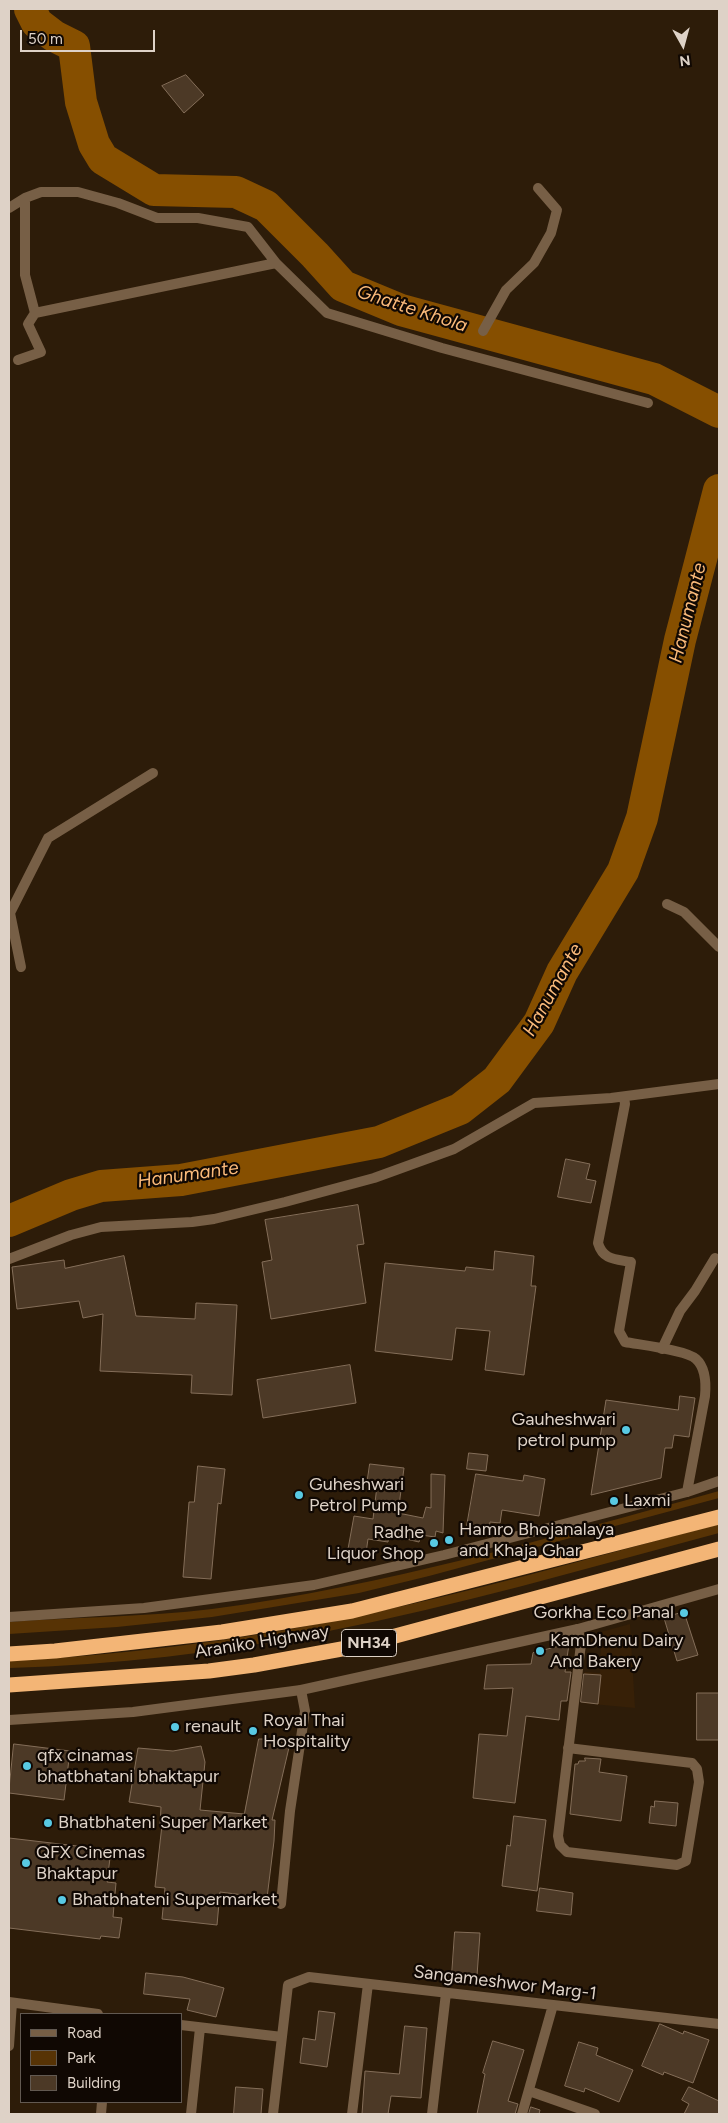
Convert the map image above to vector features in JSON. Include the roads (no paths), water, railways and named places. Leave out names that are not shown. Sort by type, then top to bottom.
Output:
[{"type":"highway","name":"Araniko Highway","points":[[9,1654],[55,1651],[222,1632],[352,1611],[719,1517]]},
{"type":"highway","name":"Araniko Highway","points":[[9,1685],[209,1671],[254,1665],[358,1646],[719,1549]]},
{"type":"street","points":[[483,330],[506,290],[534,263],[551,233],[558,210],[538,188]]},
{"type":"street","points":[[9,208],[25,198],[41,192],[78,192],[118,203],[157,218],[198,218],[248,227],[276,263],[327,314],[442,348],[648,403]]},
{"type":"street","points":[[25,198],[25,274],[35,314]]},
{"type":"street","points":[[18,360],[41,352],[28,324],[35,314],[276,263]]},
{"type":"street","points":[[21,968],[10,913],[48,838],[153,773]]},
{"type":"street","points":[[666,904],[684,912],[719,947]]},
{"type":"street","points":[[9,1259],[71,1235],[100,1227],[214,1219],[374,1178],[454,1148],[534,1103],[624,1097],[719,1084]]},
{"type":"street","points":[[624,1097],[625,1104],[598,1243],[600,1252],[607,1258],[631,1262],[619,1331],[625,1342],[687,1354],[698,1360],[706,1382],[687,1492]]},
{"type":"street","points":[[662,1349],[680,1311],[715,1258]]},
{"type":"street","points":[[9,1617],[144,1608],[314,1585],[444,1556],[719,1482]]},
{"type":"street","points":[[9,1720],[133,1712],[301,1690],[578,1628],[719,1589]]},
{"type":"street","points":[[568,1748],[692,1762],[697,1768],[699,1782],[686,1861],[677,1865],[567,1852],[560,1845],[558,1836],[568,1748],[581,1644],[578,1628]]},
{"type":"street","points":[[281,1904],[290,1811],[305,1711],[301,1690]]},
{"type":"street","name":"Sangameshwor Marg-1","points":[[282,2037],[288,1986],[309,1977],[719,2024]]},
{"type":"street","points":[[352,2114],[368,1984]]},
{"type":"street","points":[[432,2114],[446,1993]]},
{"type":"street","points":[[9,2046],[10,2003],[90,2013]]},
{"type":"street","points":[[522,2114],[553,2005]]},
{"type":"street","points":[[182,2025],[282,2037],[274,2114]]},
{"type":"street","points":[[191,2114],[200,2028]]},
{"type":"street","points":[[529,2091],[595,2114]]},
{"type":"waterway","name":"Ghatte Khola","points":[[30,9],[37,23],[54,36],[74,46],[81,102],[94,144],[103,159],[154,190],[236,192],[266,206],[343,286],[401,310],[654,379],[719,412]]},
{"type":"waterway","name":"Hanumante","points":[[9,1221],[71,1195],[101,1186],[181,1180],[379,1142],[460,1109],[497,1080],[539,1023],[562,972],[623,871],[642,818],[680,640],[719,490]]},
{"type":"place","name":"Gauheshwari petrol pump","points":[[626,1430]]},
{"type":"place","name":"Guheshwari Petrol Pump","points":[[299,1495]]},
{"type":"place","name":"Laxmi","points":[[614,1501]]},
{"type":"place","name":"Hamro Bhojanalaya and Khaja Ghar","points":[[449,1540]]},
{"type":"place","name":"Radhe Liquor Shop","points":[[434,1543]]},
{"type":"place","name":"Gorkha Eco Panal","points":[[684,1613]]},
{"type":"place","name":"KamDhenu Dairy And Bakery","points":[[540,1651]]},
{"type":"place","name":"renault","points":[[175,1727]]},
{"type":"place","name":"Royal Thai Hospitality","points":[[253,1731]]},
{"type":"place","name":"qfx cinamas bhatbhatani bhaktapur","points":[[27,1766]]},
{"type":"place","name":"Bhatbhateni Super Market","points":[[48,1823]]},
{"type":"place","name":"QFX Cinemas Bhaktapur","points":[[26,1863]]},
{"type":"place","name":"Bhatbhateni Supermarket","points":[[62,1900]]}]
